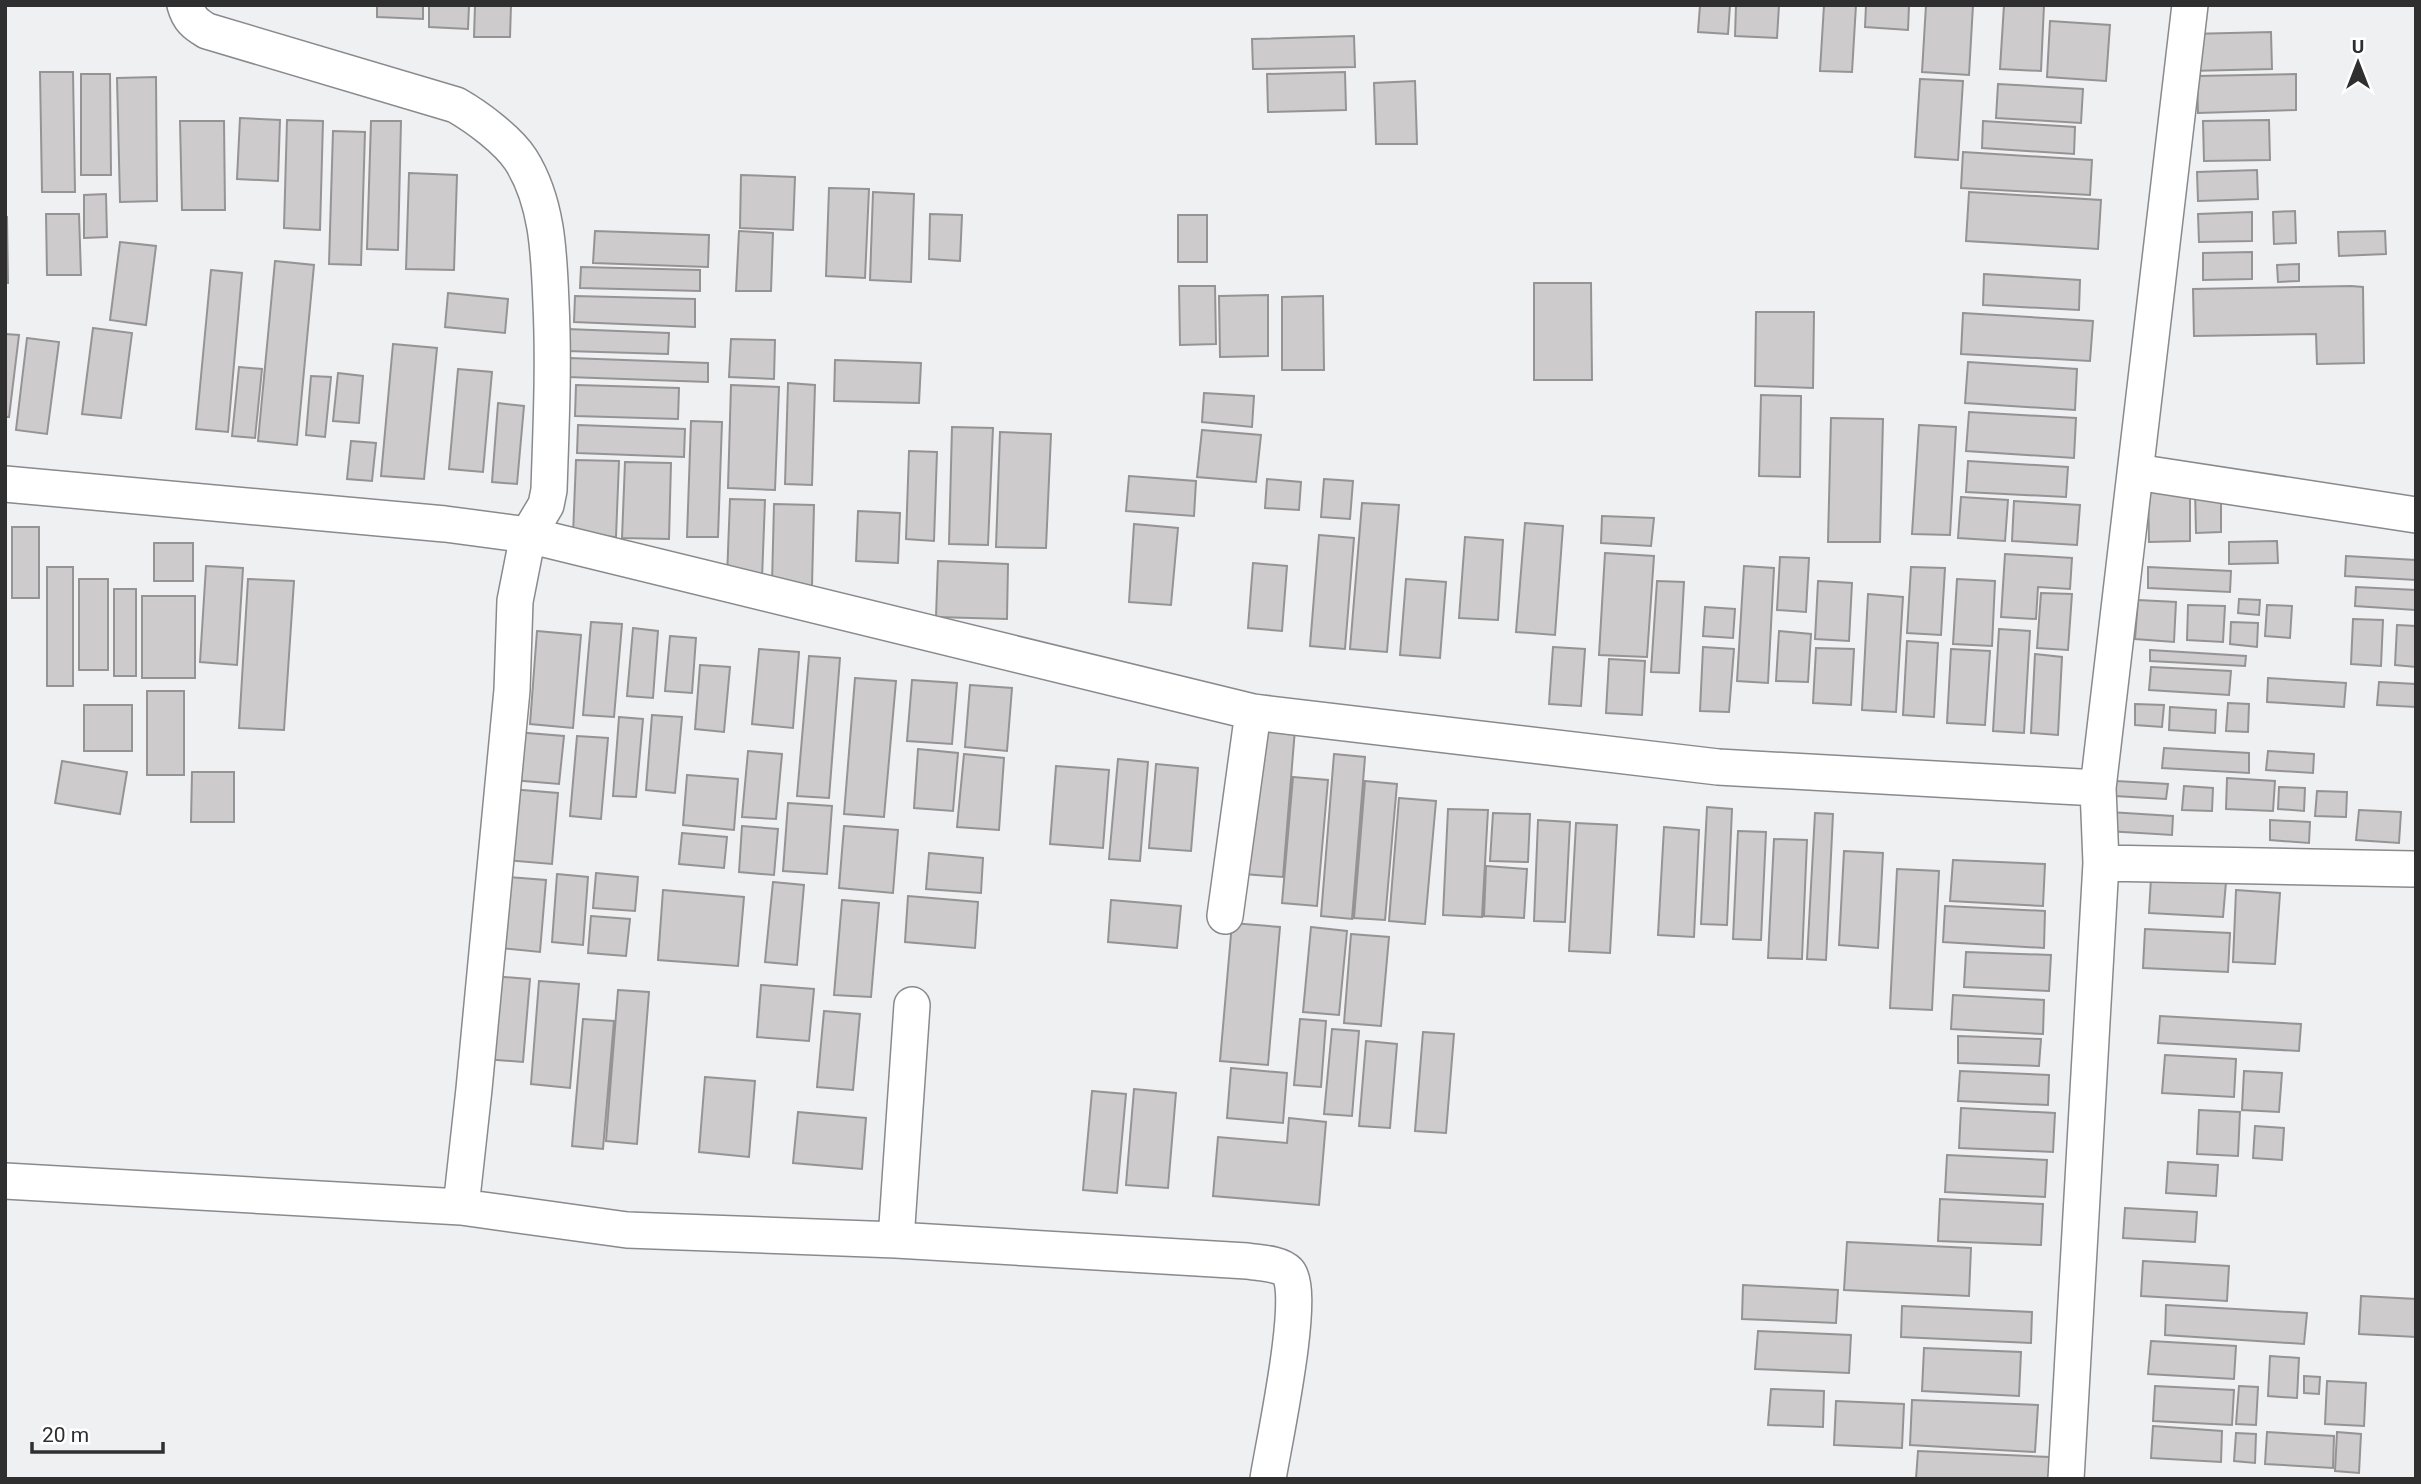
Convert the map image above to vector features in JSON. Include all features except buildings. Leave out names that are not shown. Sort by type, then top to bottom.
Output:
[{"type":"street","points":[[185,5],[188,16],[207,31],[456,105],[475,116],[520,158],[535,188],[549,240],[554,370],[548,496],[546,505],[528,535],[515,601],[512,690],[461,1207]]},
{"type":"street","points":[[2066,1479],[2101,863],[2098,788],[2190,5]]},
{"type":"street","points":[[2136,472],[2416,515]]},
{"type":"street","points":[[5,484],[445,524],[528,535],[1253,712],[1718,767],[2098,788]]},
{"type":"street","points":[[1225,916],[1253,712]]},
{"type":"street","points":[[2101,863],[2413,869]]},
{"type":"street","points":[[896,1240],[912,1005]]},
{"type":"street","points":[[5,1181],[461,1207],[627,1230],[896,1240],[1247,1261],[1287,1270],[1293,1280],[1295,1299],[1291,1341],[1268,1479]]}]
